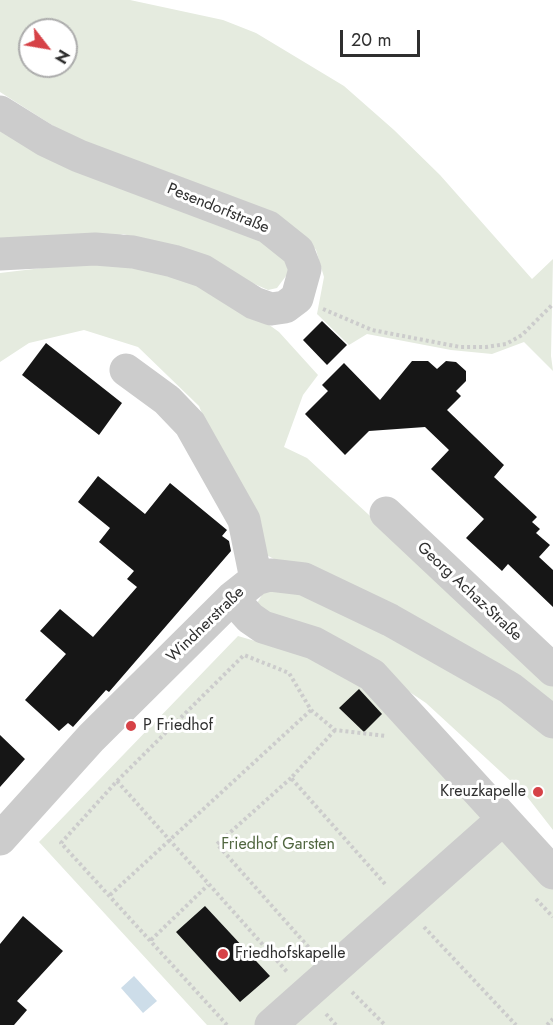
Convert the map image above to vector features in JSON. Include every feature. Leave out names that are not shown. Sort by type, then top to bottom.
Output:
[{"type":"street","name":"Pesendorfstraße","points":[[0,112],[45,140],[79,156],[268,227],[298,251],[305,269],[297,298]]},
{"type":"street","points":[[0,254],[95,249],[133,252],[203,271],[254,303],[271,309],[285,307],[297,298]]},
{"type":"street","points":[[126,370],[167,400],[195,432],[244,520],[244,589],[250,618],[263,627],[314,643],[372,675],[553,873]]},
{"type":"street","name":"Georg Achaz-Straße","points":[[386,513],[553,670]]},
{"type":"street","name":"Windnerstraße","points":[[0,839],[91,738],[244,589],[282,574],[329,589],[456,656],[510,688],[553,722]]},
{"type":"street","points":[[271,1025],[503,819]]},
{"type":"path","points":[[297,298],[372,330],[419,340],[477,347],[506,344],[553,304]]},
{"type":"path","points":[[226,1025],[61,843],[117,781],[244,655],[289,673],[311,710],[334,730],[385,735],[390,741]]},
{"type":"path","points":[[110,895],[311,710]]},
{"type":"path","points":[[291,778],[217,844],[332,972],[385,1025]]},
{"type":"path","points":[[117,781],[168,841],[336,1025]]},
{"type":"path","points":[[151,940],[208,885]]},
{"type":"path","points":[[547,1025],[553,1019]]},
{"type":"green space","points":[[0,0],[130,0],[223,20],[256,33],[344,86],[394,130],[440,175],[532,279],[553,259],[551,356],[553,371],[524,342],[492,354],[451,350],[367,334],[349,345],[317,314],[324,277],[316,250],[294,227],[266,212],[119,157],[63,132],[0,92]]},
{"type":"green space","points":[[0,127],[280,248],[289,272],[277,288],[268,290],[167,245],[123,234],[107,240],[0,246]]},
{"type":"green space","points":[[93,262],[175,275],[254,314],[279,332],[318,375],[303,395],[284,447],[307,458],[553,684],[553,830],[525,794],[426,703],[338,644],[250,615],[278,568],[274,559],[257,550],[199,406],[138,347],[84,330],[29,343],[0,362],[0,273]]},
{"type":"green space","name":"Friedhof Garsten","points":[[238,636],[306,656],[365,682],[553,888],[553,1025],[207,1025],[39,842]]},
{"type":"water","points":[[134,976],[157,1001],[143,1013],[121,988]]},
{"type":"building","points":[[322,321],[347,345],[327,365],[303,340]]},
{"type":"building","points":[[46,343],[122,403],[99,435],[22,375]]},
{"type":"building","points":[[412,361],[428,361],[437,369],[446,361],[456,362],[466,371],[466,381],[456,391],[461,396],[447,410],[504,465],[494,477],[537,517],[532,522],[540,529],[536,533],[550,545],[539,557],[553,570],[553,607],[508,564],[502,571],[466,538],[484,519],[431,469],[449,450],[425,427],[369,431],[345,455],[305,414],[328,391],[322,385],[344,363],[380,400]]},
{"type":"building","points":[[98,476],[145,514],[170,483],[227,530],[222,536],[229,541],[231,551],[109,692],[106,690],[73,727],[68,723],[59,731],[25,700],[66,654],[40,631],[60,609],[93,637],[137,587],[127,579],[134,571],[99,542],[110,528],[78,502]]},
{"type":"building","points":[[359,689],[382,714],[364,732],[339,708]]},
{"type":"building","points":[[0,735],[25,759],[0,787]]},
{"type":"building","name":"Friedhofskapelle","points":[[205,906],[270,976],[240,1002],[176,932]]},
{"type":"building","points":[[23,916],[63,951],[17,1001],[27,1010],[14,1025],[0,1025],[0,944]]},
{"type":"place","name":"P Friedhof","points":[[131,726]]},
{"type":"place","name":"Kreuzkapelle","points":[[538,792]]},
{"type":"place","name":"Friedhofskapelle","points":[[223,954]]}]
